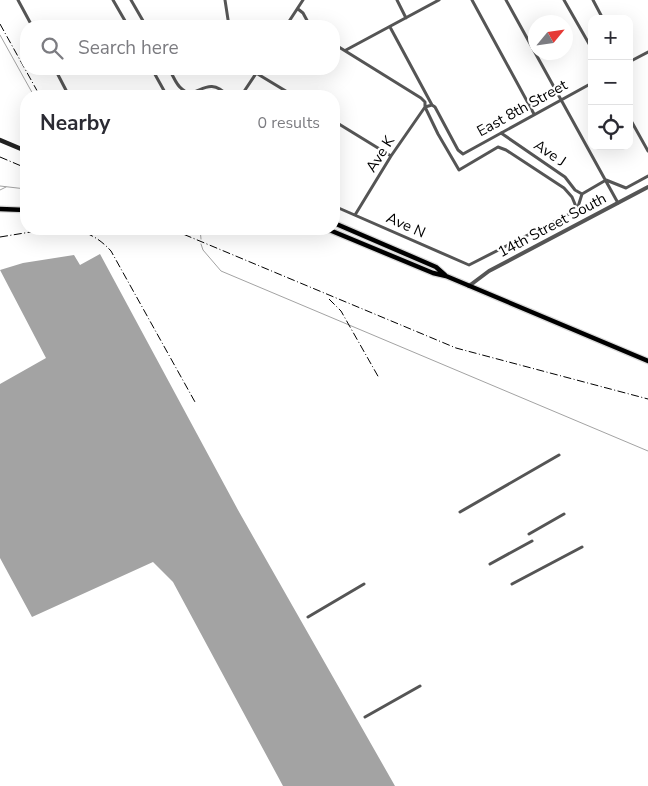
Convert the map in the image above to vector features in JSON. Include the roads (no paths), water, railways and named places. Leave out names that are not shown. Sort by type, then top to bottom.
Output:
[{"type":"main road","points":[[0,140],[20,148]]},
{"type":"main road","points":[[0,209],[20,210]]},
{"type":"main road","points":[[340,226],[436,267],[446,276]]},
{"type":"main road","points":[[340,235],[433,273],[446,276],[648,361]]},
{"type":"street","points":[[18,0],[29,20]]},
{"type":"street","points":[[113,0],[125,20]]},
{"type":"street","points":[[132,0],[143,20]]},
{"type":"street","points":[[225,0],[228,20]]},
{"type":"street","points":[[290,20],[303,0]]},
{"type":"street","points":[[397,0],[406,18]]},
{"type":"street","points":[[345,51],[439,0]]},
{"type":"street","points":[[472,0],[534,114]]},
{"type":"street","points":[[506,0],[618,203]]},
{"type":"street","points":[[564,0],[588,42]]},
{"type":"street","points":[[593,0],[601,15]]},
{"type":"street","points":[[298,9],[307,20]]},
{"type":"street","points":[[390,27],[432,105],[426,107]]},
{"type":"street","points":[[340,48],[425,102],[438,134],[459,170],[498,147],[506,150],[564,188],[572,197],[577,210]]},
{"type":"street","points":[[633,60],[648,52]]},
{"type":"street","points":[[58,75],[66,90]]},
{"type":"street","points":[[155,75],[164,90]]},
{"type":"street","points":[[173,75],[182,90]]},
{"type":"street","points":[[245,90],[255,75]]},
{"type":"street","points":[[259,75],[284,90]]},
{"type":"street","points":[[200,90],[210,85],[216,86],[221,90]]},
{"type":"street","name":"East 8th Street","points":[[432,105],[435,107],[458,150],[463,154],[588,85]]},
{"type":"street","name":"Ave K","points":[[355,215],[391,156],[426,107]]},
{"type":"street","points":[[633,124],[648,151]]},
{"type":"street","points":[[340,125],[391,156]]},
{"type":"street","name":"Ave J","points":[[501,133],[565,177],[575,190],[582,194]]},
{"type":"street","points":[[644,144],[648,141]]},
{"type":"street","points":[[606,180],[626,188],[648,176]]},
{"type":"street","points":[[577,210],[582,194],[606,180]]},
{"type":"street","name":"14th Street South","points":[[469,286],[489,271],[648,187]]},
{"type":"street","name":"Ave N","points":[[340,209],[469,265],[577,210]]},
{"type":"street","points":[[460,512],[559,455]]},
{"type":"street","points":[[529,534],[564,514]]},
{"type":"street","points":[[490,564],[532,541]]},
{"type":"street","points":[[512,584],[582,547]]},
{"type":"street","points":[[308,618],[364,584]]},
{"type":"street","points":[[365,717],[420,686]]},
{"type":"waterway","points":[[0,35],[20,71]]},
{"type":"waterway","points":[[22,75],[31,90]]},
{"type":"waterway","points":[[0,186],[20,188]]},
{"type":"waterway","points":[[0,190],[6,187]]},
{"type":"waterway","points":[[201,235],[201,239]]},
{"type":"waterway","points":[[201,244],[203,250],[221,271],[648,451]]},
{"type":"railway","points":[[0,24],[20,60]]},
{"type":"railway","points":[[28,75],[37,90]]},
{"type":"railway","points":[[0,157],[20,165]]},
{"type":"railway","points":[[0,237],[20,234]]},
{"type":"railway","points":[[90,235],[111,251],[195,402]]},
{"type":"railway","points":[[185,235],[456,348],[648,399]]},
{"type":"railway","points":[[329,299],[341,311],[379,378]]}]
